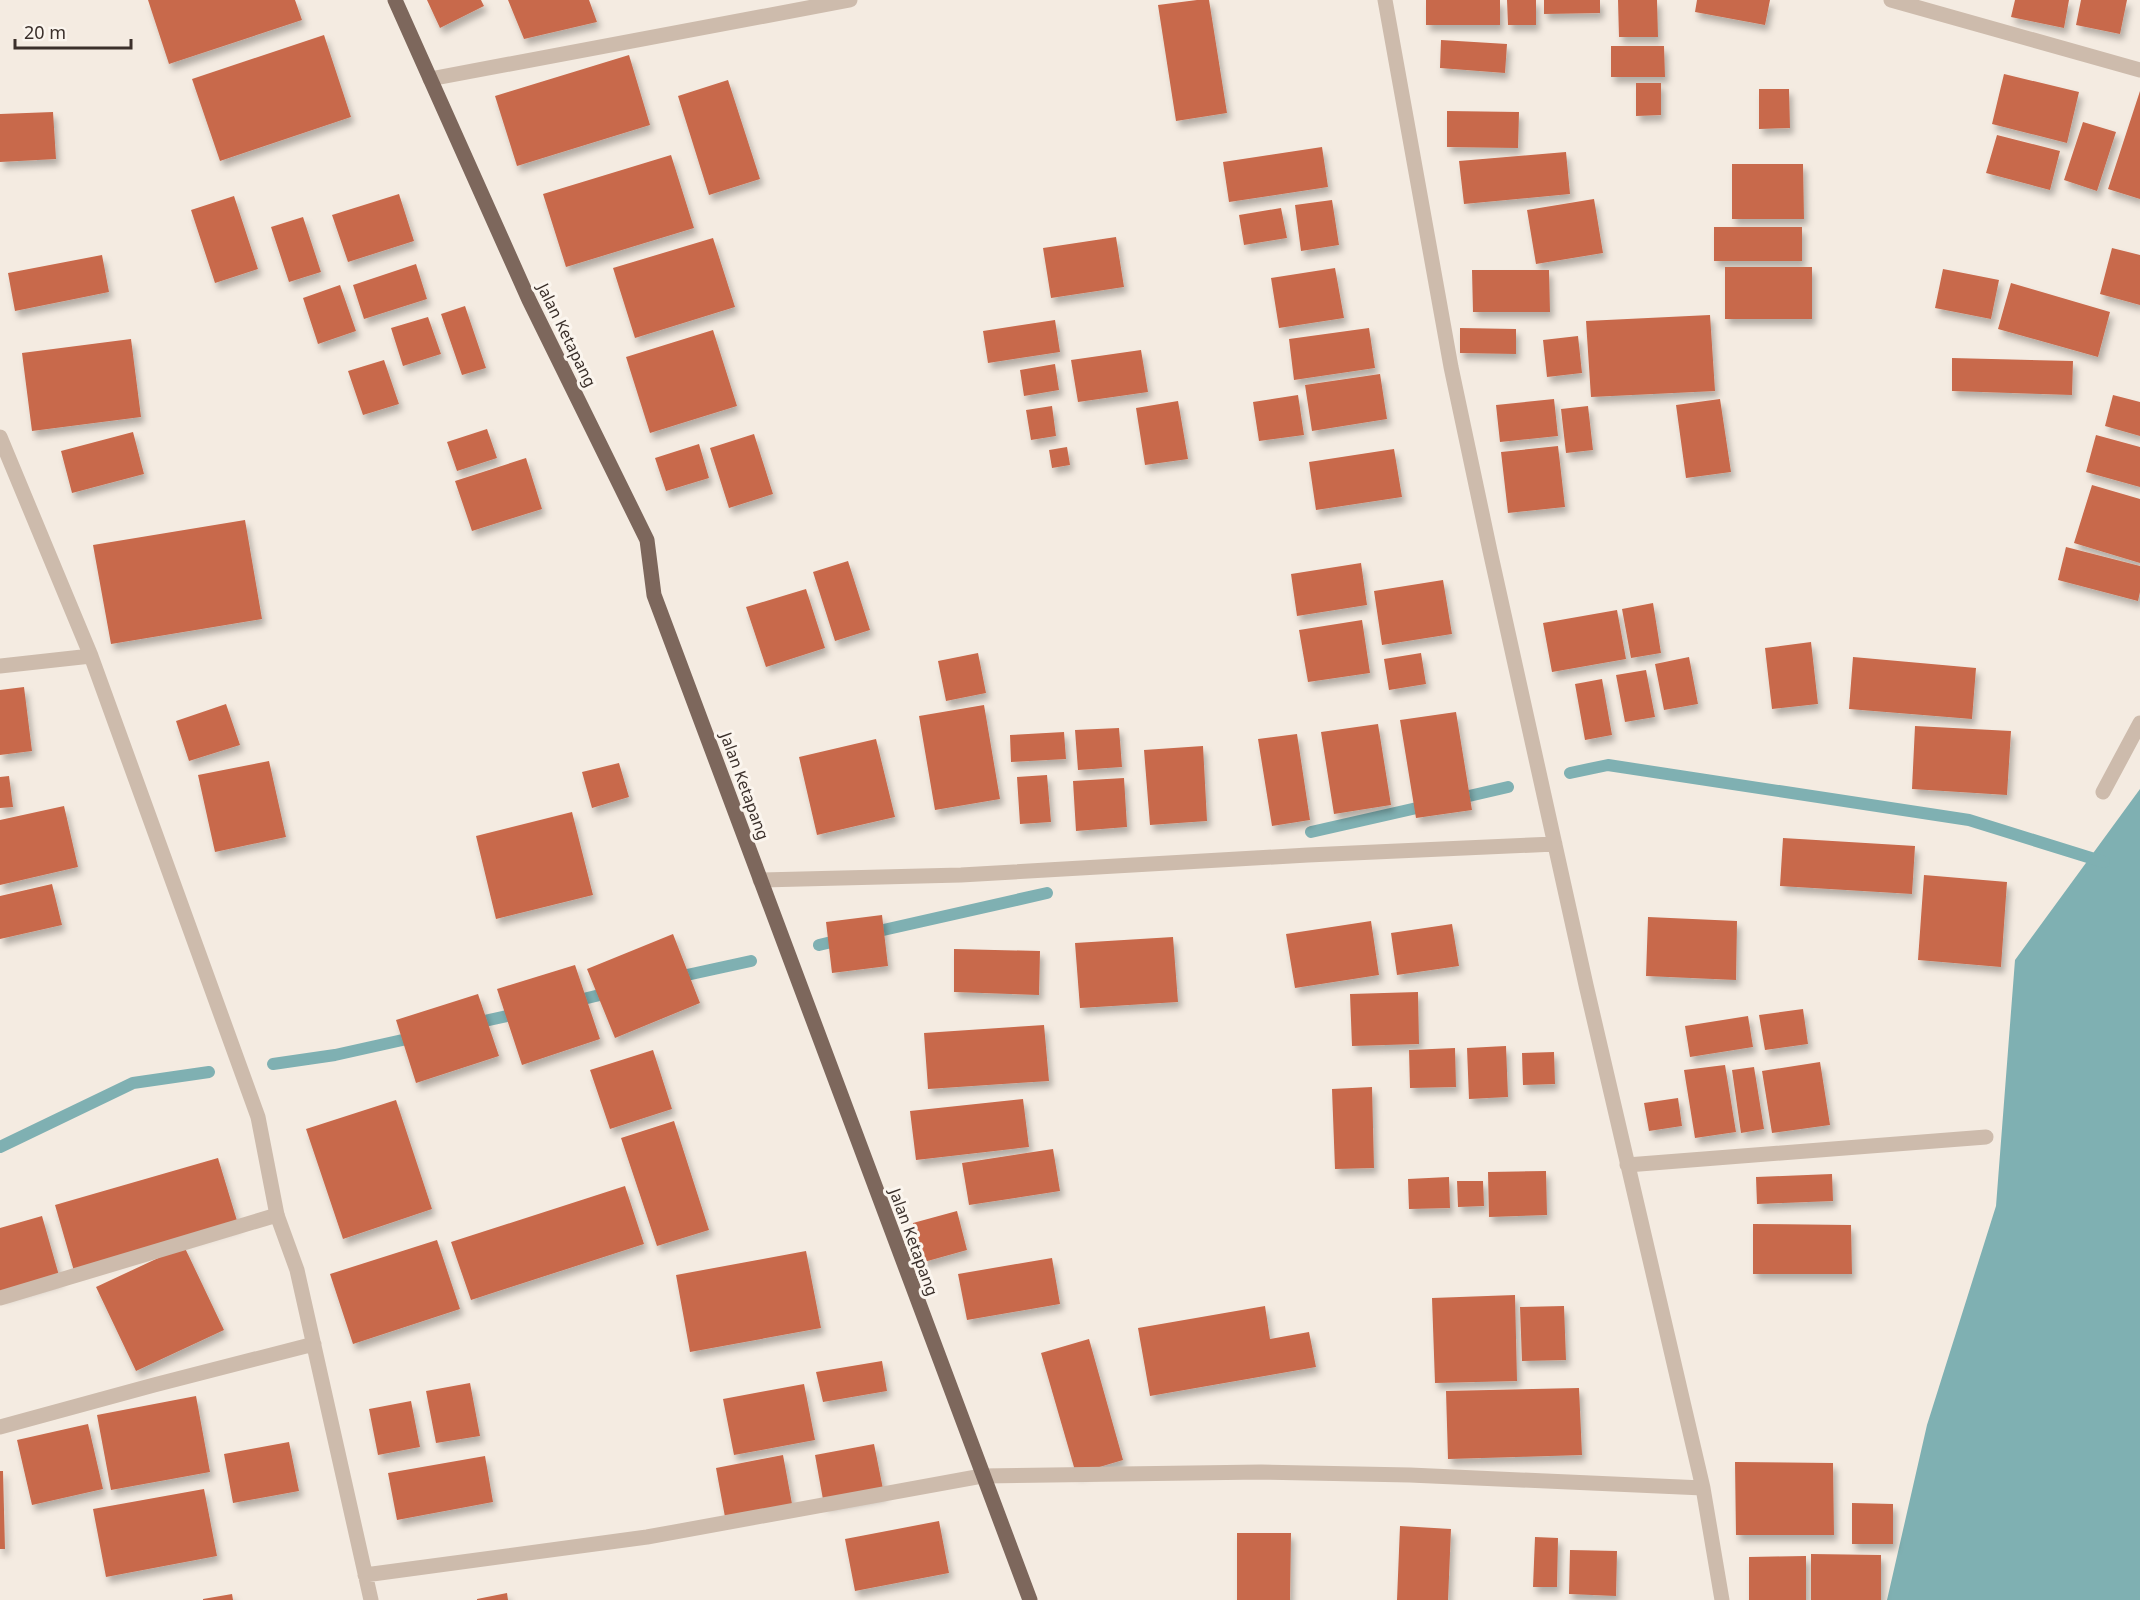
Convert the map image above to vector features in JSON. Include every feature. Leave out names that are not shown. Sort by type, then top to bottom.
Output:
[{"type":"main road","name":"Jalan Ketapang","points":[[395,0],[529,300],[647,540],[654,595],[1030,1600]]},
{"type":"street","points":[[430,79],[850,0]]},
{"type":"street","points":[[1385,0],[1451,368],[1627,1165],[1703,1488],[1722,1600]]},
{"type":"street","points":[[1892,0],[2140,70]]},
{"type":"street","points":[[0,437],[91,656],[258,1117],[277,1215],[297,1270],[371,1600]]},
{"type":"street","points":[[0,666],[91,656]]},
{"type":"street","points":[[2103,792],[2140,723]]},
{"type":"street","points":[[760,880],[961,875],[1297,855],[1555,844]]},
{"type":"street","points":[[1627,1165],[1986,1137]]},
{"type":"street","points":[[0,1298],[277,1215]]},
{"type":"street","points":[[0,1427],[314,1344]]},
{"type":"street","points":[[365,1575],[647,1538],[982,1476],[1261,1472],[1410,1475],[1703,1488]]},
{"type":"water","points":[[2140,789],[2140,1600],[1887,1600],[1927,1425],[1996,1206],[2015,960]]},
{"type":"building","points":[[148,0],[295,0],[302,20],[169,64]]},
{"type":"building","points":[[427,0],[481,0],[484,6],[440,28]]},
{"type":"building","points":[[508,0],[589,0],[597,22],[524,39]]},
{"type":"building","points":[[1209,0],[1227,113],[1176,121],[1158,5]]},
{"type":"building","points":[[1426,0],[1500,0],[1500,25],[1426,25]]},
{"type":"building","points":[[1507,0],[1536,0],[1536,25],[1508,25]]},
{"type":"building","points":[[1544,0],[1600,0],[1600,13],[1544,14]]},
{"type":"building","points":[[1618,0],[1657,0],[1658,37],[1619,37]]},
{"type":"building","points":[[1697,0],[1770,0],[1765,25],[1695,12]]},
{"type":"building","points":[[2015,0],[2069,0],[2064,28],[2011,17]]},
{"type":"building","points":[[2081,0],[2127,0],[2120,34],[2076,25]]},
{"type":"building","points":[[324,35],[351,117],[220,161],[192,79]]},
{"type":"building","points":[[1441,40],[1507,44],[1505,73],[1440,68]]},
{"type":"building","points":[[1611,46],[1664,46],[1665,77],[1611,77]]},
{"type":"building","points":[[629,55],[650,125],[517,166],[495,96]]},
{"type":"building","points":[[2004,74],[2079,92],[2067,143],[1992,124]]},
{"type":"building","points":[[728,80],[760,179],[709,195],[678,96]]},
{"type":"building","points":[[1636,83],[1661,83],[1661,115],[1636,116]]},
{"type":"building","points":[[1759,89],[1789,89],[1790,128],[1759,129]]},
{"type":"building","points":[[2140,91],[2140,199],[2108,189]]},
{"type":"building","points":[[1447,111],[1519,112],[1518,148],[1447,147]]},
{"type":"building","points":[[53,112],[56,159],[0,162],[0,114]]},
{"type":"building","points":[[2083,122],[2116,132],[2097,191],[2064,180]]},
{"type":"building","points":[[1997,135],[2060,151],[2050,190],[1986,173]]},
{"type":"building","points":[[1322,147],[1328,187],[1229,202],[1223,162]]},
{"type":"building","points":[[1566,152],[1570,194],[1464,204],[1459,161]]},
{"type":"building","points":[[671,155],[694,228],[566,267],[543,194]]},
{"type":"building","points":[[1732,164],[1803,164],[1804,219],[1732,219]]},
{"type":"building","points":[[399,194],[414,241],[348,262],[332,215]]},
{"type":"building","points":[[234,196],[258,269],[215,283],[191,210]]},
{"type":"building","points":[[1594,199],[1603,253],[1536,264],[1527,210]]},
{"type":"building","points":[[1332,200],[1339,245],[1301,251],[1295,205]]},
{"type":"building","points":[[1281,208],[1287,238],[1244,245],[1239,215]]},
{"type":"building","points":[[303,217],[321,272],[289,282],[271,227]]},
{"type":"building","points":[[1714,227],[1802,227],[1802,261],[1714,261]]},
{"type":"building","points":[[1116,237],[1124,287],[1051,298],[1043,248]]},
{"type":"building","points":[[713,238],[735,307],[635,338],[613,268]]},
{"type":"building","points":[[2112,248],[2140,255],[2140,305],[2100,294]]},
{"type":"building","points":[[102,255],[109,292],[15,311],[8,273]]},
{"type":"building","points":[[416,264],[427,299],[364,319],[353,285]]},
{"type":"building","points":[[1725,267],[1812,267],[1812,319],[1725,319]]},
{"type":"building","points":[[1335,268],[1344,318],[1279,328],[1271,278]]},
{"type":"building","points":[[1943,269],[1999,280],[1991,319],[1935,308]]},
{"type":"building","points":[[1472,270],[1549,270],[1550,312],[1473,312]]},
{"type":"building","points":[[2011,283],[2110,312],[2098,357],[1998,329]]},
{"type":"building","points":[[340,285],[356,331],[318,344],[303,298]]},
{"type":"building","points":[[465,306],[486,368],[462,375],[441,314]]},
{"type":"building","points":[[1710,315],[1715,391],[1591,397],[1586,321]]},
{"type":"building","points":[[428,317],[441,354],[403,366],[391,328]]},
{"type":"building","points":[[1055,320],[1060,352],[988,363],[983,331]]},
{"type":"building","points":[[1369,328],[1375,368],[1294,380],[1289,339]]},
{"type":"building","points":[[1460,328],[1516,329],[1516,354],[1460,353]]},
{"type":"building","points":[[713,330],[737,406],[650,433],[626,357]]},
{"type":"building","points":[[1578,336],[1582,373],[1547,377],[1543,340]]},
{"type":"building","points":[[131,339],[141,417],[32,431],[22,353]]},
{"type":"building","points":[[1141,350],[1148,392],[1078,402],[1071,360]]},
{"type":"building","points":[[1952,358],[2073,361],[2072,395],[1952,391]]},
{"type":"building","points":[[384,360],[399,404],[363,415],[348,371]]},
{"type":"building","points":[[1055,364],[1059,390],[1024,396],[1020,370]]},
{"type":"building","points":[[1380,374],[1387,419],[1312,431],[1305,385]]},
{"type":"building","points":[[1298,395],[1304,435],[1259,441],[1253,402]]},
{"type":"building","points":[[2113,395],[2140,402],[2140,436],[2105,426]]},
{"type":"building","points":[[1554,399],[1558,436],[1500,442],[1496,405]]},
{"type":"building","points":[[1720,399],[1731,472],[1686,478],[1676,405]]},
{"type":"building","points":[[1178,401],[1188,459],[1145,465],[1136,408]]},
{"type":"building","points":[[1052,406],[1056,436],[1031,440],[1026,410]]},
{"type":"building","points":[[1588,406],[1593,450],[1566,453],[1561,409]]},
{"type":"building","points":[[487,429],[497,458],[457,471],[447,442]]},
{"type":"building","points":[[133,432],[144,474],[72,493],[61,451]]},
{"type":"building","points":[[754,434],[773,494],[729,508],[710,448]]},
{"type":"building","points":[[2096,435],[2140,447],[2140,487],[2086,472]]},
{"type":"building","points":[[699,444],[709,478],[666,491],[655,458]]},
{"type":"building","points":[[1558,446],[1565,507],[1508,513],[1501,452]]},
{"type":"building","points":[[1067,447],[1070,465],[1052,468],[1049,450]]},
{"type":"building","points":[[1394,449],[1402,497],[1316,510],[1309,462]]},
{"type":"building","points":[[526,458],[542,509],[472,531],[455,481]]},
{"type":"building","points":[[2092,485],[2140,499],[2140,563],[2074,543]]},
{"type":"building","points":[[245,520],[262,619],[111,644],[93,545]]},
{"type":"building","points":[[2066,547],[2140,566],[2138,601],[2058,580]]},
{"type":"building","points":[[848,561],[870,630],[835,641],[813,572]]},
{"type":"building","points":[[1361,563],[1367,605],[1297,616],[1291,574]]},
{"type":"building","points":[[1443,580],[1452,634],[1382,645],[1374,591]]},
{"type":"building","points":[[806,589],[825,648],[766,667],[746,607]]},
{"type":"building","points":[[1653,603],[1661,653],[1631,658],[1622,609]]},
{"type":"building","points":[[1617,610],[1626,659],[1552,672],[1543,623]]},
{"type":"building","points":[[1362,620],[1370,673],[1308,682],[1299,630]]},
{"type":"building","points":[[1811,642],[1818,704],[1772,709],[1765,648]]},
{"type":"building","points":[[978,653],[986,693],[946,701],[938,661]]},
{"type":"building","points":[[1421,653],[1426,684],[1389,690],[1384,659]]},
{"type":"building","points":[[1689,657],[1698,704],[1664,710],[1655,664]]},
{"type":"building","points":[[1853,657],[1976,668],[1972,719],[1849,709]]},
{"type":"building","points":[[1646,670],[1655,717],[1625,722],[1616,675]]},
{"type":"building","points":[[1602,679],[1612,735],[1585,740],[1575,684]]},
{"type":"building","points":[[24,687],[32,751],[0,755],[0,690]]},
{"type":"building","points":[[226,704],[240,745],[189,761],[176,721]]},
{"type":"building","points":[[984,705],[1000,799],[935,810],[919,716]]},
{"type":"building","points":[[1456,712],[1472,810],[1416,818],[1400,720]]},
{"type":"building","points":[[1378,724],[1391,805],[1334,814],[1321,732]]},
{"type":"building","points":[[1915,726],[2011,731],[2007,795],[1912,789]]},
{"type":"building","points":[[1119,728],[1122,767],[1078,770],[1075,730]]},
{"type":"building","points":[[1064,732],[1066,759],[1011,762],[1010,735]]},
{"type":"building","points":[[1297,734],[1310,820],[1272,826],[1258,739]]},
{"type":"building","points":[[876,739],[895,817],[817,835],[799,757]]},
{"type":"building","points":[[1203,746],[1207,821],[1150,825],[1144,750]]},
{"type":"building","points":[[269,761],[286,837],[215,852],[198,775]]},
{"type":"building","points":[[619,763],[629,797],[592,808],[582,772]]},
{"type":"building","points":[[1047,775],[1051,822],[1020,824],[1017,777]]},
{"type":"building","points":[[9,776],[13,807],[0,808],[0,777]]},
{"type":"building","points":[[1124,778],[1127,827],[1076,831],[1073,781]]},
{"type":"building","points":[[64,806],[78,867],[0,885],[0,820]]},
{"type":"building","points":[[572,812],[593,895],[496,919],[476,836]]},
{"type":"building","points":[[1783,838],[1915,846],[1912,894],[1780,886]]},
{"type":"building","points":[[1924,875],[2007,882],[2001,967],[1918,960]]},
{"type":"building","points":[[52,884],[62,925],[0,939],[0,896]]},
{"type":"building","points":[[882,915],[888,966],[832,973],[826,922]]},
{"type":"building","points":[[1648,917],[1737,921],[1736,980],[1646,976]]},
{"type":"building","points":[[1371,921],[1379,975],[1295,988],[1286,934]]},
{"type":"building","points":[[1452,924],[1459,966],[1397,975],[1391,933]]},
{"type":"building","points":[[673,934],[700,1003],[615,1038],[587,969]]},
{"type":"building","points":[[1173,937],[1178,1002],[1080,1008],[1075,943]]},
{"type":"building","points":[[954,949],[1040,951],[1039,995],[954,992]]},
{"type":"building","points":[[575,965],[600,1039],[522,1065],[497,989]]},
{"type":"building","points":[[1418,992],[1419,1044],[1352,1046],[1350,994]]},
{"type":"building","points":[[478,994],[499,1056],[416,1083],[396,1020]]},
{"type":"building","points":[[1803,1009],[1808,1044],[1765,1050],[1759,1015]]},
{"type":"building","points":[[1748,1016],[1753,1047],[1690,1057],[1685,1026]]},
{"type":"building","points":[[1044,1025],[1049,1081],[928,1089],[924,1033]]},
{"type":"building","points":[[1506,1046],[1508,1097],[1469,1099],[1467,1048]]},
{"type":"building","points":[[1455,1048],[1456,1087],[1410,1088],[1409,1050]]},
{"type":"building","points":[[653,1050],[672,1109],[610,1129],[590,1070]]},
{"type":"building","points":[[1554,1052],[1555,1084],[1523,1085],[1522,1053]]},
{"type":"building","points":[[1820,1062],[1830,1125],[1772,1133],[1762,1071]]},
{"type":"building","points":[[1725,1065],[1736,1132],[1695,1138],[1684,1070]]},
{"type":"building","points":[[1754,1067],[1764,1129],[1741,1133],[1732,1070]]},
{"type":"building","points":[[1372,1087],[1374,1168],[1335,1169],[1332,1089]]},
{"type":"building","points":[[1678,1098],[1682,1126],[1649,1131],[1644,1103]]},
{"type":"building","points":[[1023,1099],[1029,1147],[916,1160],[910,1111]]},
{"type":"building","points":[[396,1100],[432,1209],[343,1239],[306,1129]]},
{"type":"building","points":[[674,1121],[709,1230],[657,1246],[621,1138]]},
{"type":"building","points":[[1053,1149],[1060,1191],[969,1205],[962,1163]]},
{"type":"building","points":[[218,1158],[238,1224],[74,1271],[55,1205]]},
{"type":"building","points":[[1546,1171],[1547,1215],[1489,1217],[1488,1172]]},
{"type":"building","points":[[1832,1174],[1833,1201],[1757,1204],[1756,1177]]},
{"type":"building","points":[[1449,1177],[1450,1208],[1409,1209],[1408,1179]]},
{"type":"building","points":[[1457,1181],[1483,1181],[1484,1206],[1458,1207]]},
{"type":"building","points":[[625,1186],[644,1244],[471,1300],[451,1242]]},
{"type":"building","points":[[957,1211],[967,1250],[924,1262],[913,1223]]},
{"type":"building","points":[[42,1216],[60,1279],[0,1296],[0,1228]]},
{"type":"building","points":[[1753,1224],[1851,1225],[1852,1274],[1753,1274]]},
{"type":"building","points":[[437,1240],[460,1309],[353,1344],[330,1274]]},
{"type":"building","points":[[184,1246],[224,1330],[136,1371],[96,1287]]},
{"type":"building","points":[[806,1251],[821,1328],[690,1352],[676,1275]]},
{"type":"building","points":[[1052,1258],[1060,1304],[967,1320],[958,1274]]},
{"type":"building","points":[[1515,1295],[1517,1381],[1435,1383],[1432,1298]]},
{"type":"building","points":[[1265,1306],[1270,1339],[1309,1332],[1316,1367],[1150,1396],[1138,1328]]},
{"type":"building","points":[[1564,1306],[1566,1360],[1522,1361],[1520,1307]]},
{"type":"building","points":[[1089,1339],[1123,1460],[1076,1474],[1041,1353]]},
{"type":"building","points":[[882,1361],[887,1391],[823,1402],[816,1372]]},
{"type":"building","points":[[470,1383],[480,1436],[436,1443],[426,1391]]},
{"type":"building","points":[[804,1384],[815,1440],[734,1455],[723,1399]]},
{"type":"building","points":[[1579,1388],[1582,1455],[1448,1459],[1446,1391]]},
{"type":"building","points":[[196,1396],[210,1472],[111,1490],[97,1415]]},
{"type":"building","points":[[411,1401],[420,1447],[378,1455],[369,1409]]},
{"type":"building","points":[[88,1424],[103,1489],[32,1505],[17,1440]]},
{"type":"building","points":[[289,1442],[299,1491],[233,1503],[224,1454]]},
{"type":"building","points":[[874,1444],[884,1494],[824,1505],[815,1455]]},
{"type":"building","points":[[783,1455],[792,1504],[725,1517],[716,1468]]},
{"type":"building","points":[[485,1456],[493,1502],[397,1520],[388,1473]]},
{"type":"building","points":[[1735,1462],[1833,1463],[1834,1535],[1736,1535]]},
{"type":"building","points":[[0,1471],[3,1471],[5,1549],[0,1549]]},
{"type":"building","points":[[204,1489],[217,1556],[106,1577],[93,1509]]},
{"type":"building","points":[[1852,1503],[1893,1504],[1893,1544],[1852,1544]]},
{"type":"building","points":[[939,1521],[949,1573],[855,1591],[845,1539]]},
{"type":"building","points":[[1400,1526],[1451,1529],[1448,1600],[1397,1600]]},
{"type":"building","points":[[1237,1533],[1291,1533],[1290,1600],[1237,1600]]},
{"type":"building","points":[[1535,1537],[1558,1538],[1557,1587],[1533,1587]]},
{"type":"building","points":[[1570,1550],[1617,1551],[1616,1596],[1569,1594]]},
{"type":"building","points":[[1811,1554],[1881,1555],[1881,1600],[1811,1600]]},
{"type":"building","points":[[1806,1556],[1806,1600],[1749,1600],[1749,1557]]},
{"type":"building","points":[[507,1593],[508,1600],[477,1600],[477,1599]]},
{"type":"building","points":[[232,1594],[233,1600],[203,1600],[203,1599]]},
{"type":"waterway","points":[[1570,773],[1608,765],[1969,820],[2104,862]]},
{"type":"waterway","points":[[1456,799],[1508,787]]},
{"type":"waterway","points":[[1311,832],[1430,805]]},
{"type":"waterway","points":[[870,933],[1047,893]]},
{"type":"waterway","points":[[819,945],[844,939]]},
{"type":"waterway","points":[[673,978],[751,961]]},
{"type":"waterway","points":[[571,1002],[612,992]]},
{"type":"waterway","points":[[471,1024],[521,1013]]},
{"type":"waterway","points":[[273,1064],[335,1055],[416,1037]]},
{"type":"waterway","points":[[0,1147],[133,1083],[209,1072]]}]
